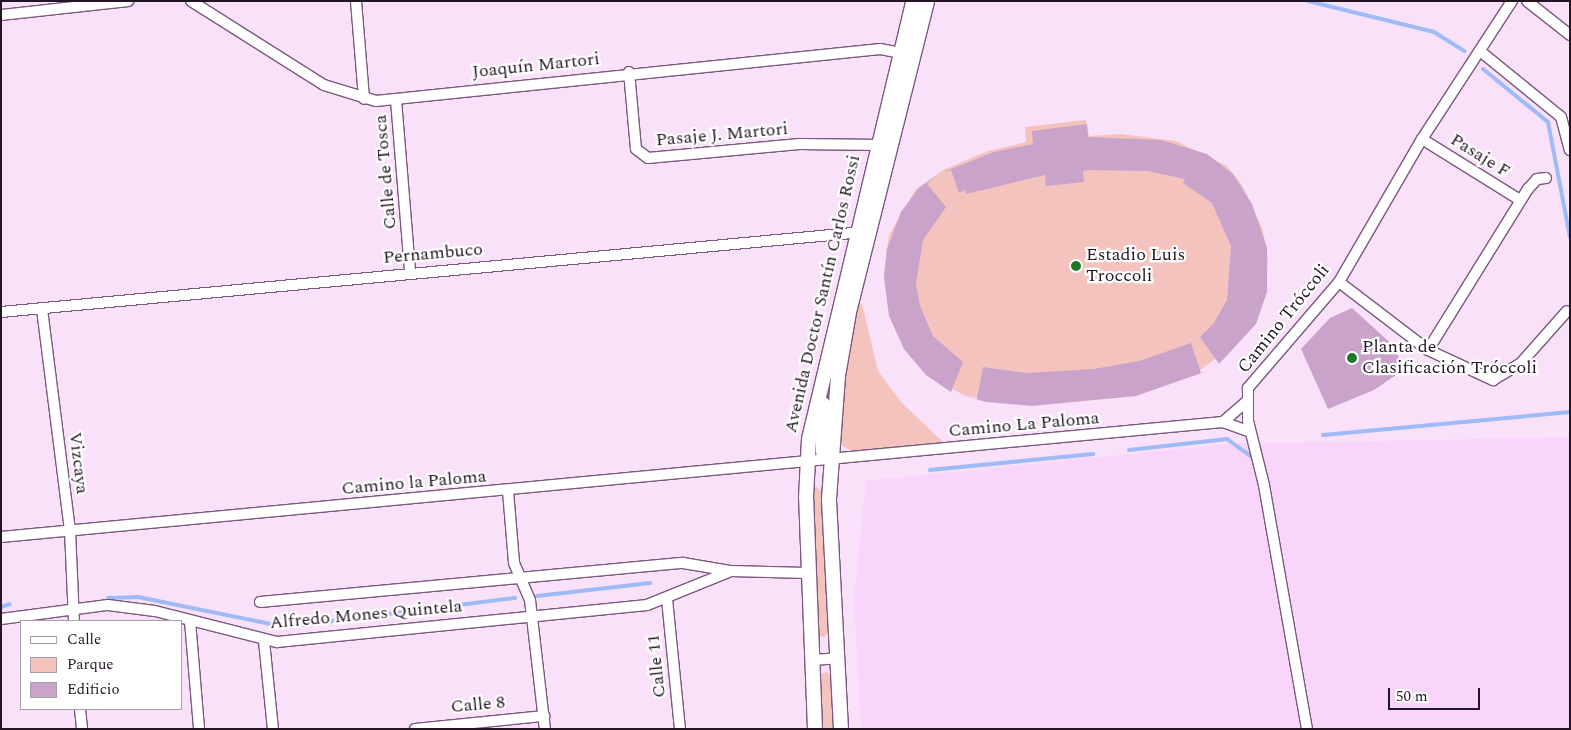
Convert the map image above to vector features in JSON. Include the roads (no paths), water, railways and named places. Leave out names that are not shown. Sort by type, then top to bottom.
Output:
[{"type":"street","points":[[1,15],[128,1]]},
{"type":"street","name":"Joaquín Martori","points":[[191,1],[308,76],[364,99],[396,100],[629,72],[880,50],[904,54]]},
{"type":"street","points":[[356,1],[364,99]]},
{"type":"street","name":"Avenida Doctor Santín Carlos Rossi","points":[[815,729],[807,573],[807,465],[820,384],[862,232],[890,142],[913,1]]},
{"type":"street","name":"Avenida Doctor Santín Carlos Rossi","points":[[842,729],[829,462],[838,376],[876,148],[904,54],[927,1]]},
{"type":"street","name":"Camino Tróccoli","points":[[1307,729],[1264,485],[1250,432],[1246,402],[1260,369],[1339,282],[1422,139],[1512,1]]},
{"type":"street","points":[[1527,1],[1570,35]]},
{"type":"street","points":[[1480,51],[1561,117],[1570,150]]},
{"type":"street","name":"Pasaje J. Martori","points":[[629,72],[640,155],[808,144],[876,148],[890,142]]},
{"type":"street","name":"Calle de Tosca","points":[[396,100],[410,272]]},
{"type":"street","name":"Pasaje F","points":[[1422,139],[1520,200]]},
{"type":"street","points":[[1428,350],[1520,200],[1537,180],[1546,178]]},
{"type":"street","name":"Pernambuco","points":[[1,312],[410,272],[862,232]]},
{"type":"street","points":[[1339,282],[1428,350],[1493,380],[1521,362],[1567,311]]},
{"type":"street","name":"Vizcaya","points":[[42,309],[70,530],[74,620]]},
{"type":"street","points":[[820,384],[824,398],[822,448],[829,462]]},
{"type":"street","points":[[1223,422],[1246,402]]},
{"type":"street","name":"Camino La Paloma","points":[[829,462],[1223,422],[1250,432]]},
{"type":"street","name":"Camino la Paloma","points":[[1,537],[829,462]]},
{"type":"street","points":[[508,491],[512,546],[519,577],[532,614],[545,729]]},
{"type":"street","name":"Alfredo Mones Quintela","points":[[260,602],[684,563],[731,571],[807,573]]},
{"type":"street","name":"Alfredo Mones Quintela","points":[[1,619],[73,606],[142,608],[264,641],[532,614],[647,605],[667,599],[688,585],[731,571]]},
{"type":"street","name":"Calle 11","points":[[667,599],[680,729]]},
{"type":"street","points":[[190,621],[199,729]]},
{"type":"street","points":[[264,641],[274,729]]},
{"type":"street","points":[[812,660],[838,658]]},
{"type":"street","points":[[80,710],[82,729]]},
{"type":"street","name":"Calle 8","points":[[415,729],[544,716]]},
{"type":"waterway","points":[[1308,1],[1434,32],[1464,51]]},
{"type":"waterway","points":[[1483,69],[1548,122],[1570,237]]},
{"type":"waterway","points":[[1323,435],[1570,412]]},
{"type":"waterway","points":[[1129,450],[1227,439],[1252,457]]},
{"type":"waterway","points":[[930,470],[1093,454]]},
{"type":"waterway","points":[[537,596],[650,583]]},
{"type":"waterway","points":[[108,598],[138,597],[285,627],[515,598]]},
{"type":"waterway","points":[[1,607],[10,604]]},
{"type":"place","name":"Estadio Luis Troccoli","points":[[1076,266]]},
{"type":"place","name":"Planta de Clasificación Tróccoli","points":[[1352,358]]}]
